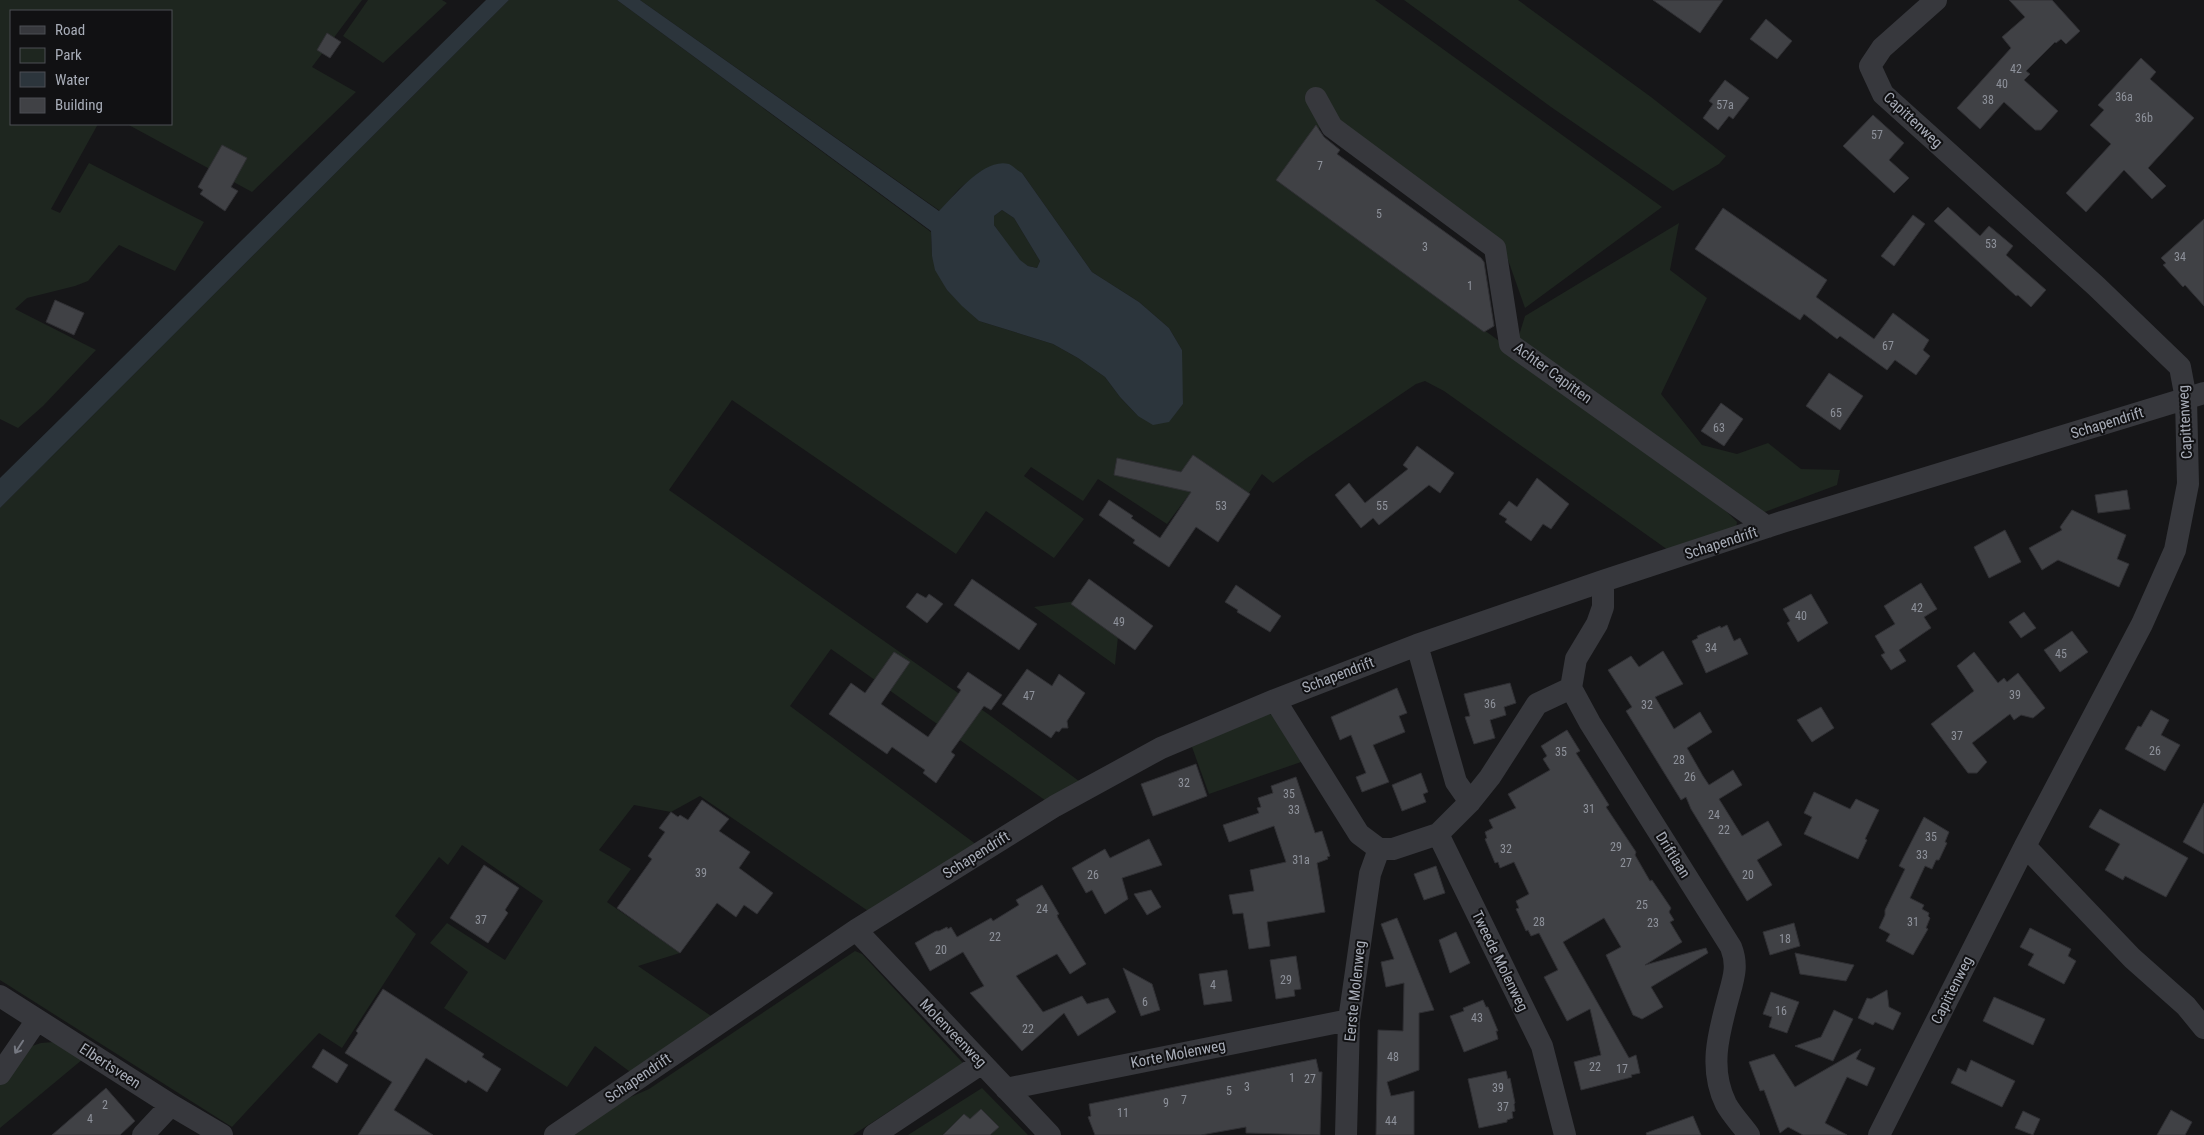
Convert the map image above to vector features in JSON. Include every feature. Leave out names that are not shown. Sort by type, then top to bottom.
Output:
[{"type":"street","name":"Capittenweg","points":[[1879,1135],[2025,846],[2142,624],[2175,550],[2188,484],[2195,396],[2180,367],[2096,286],[1883,94],[1870,66],[1882,48],[1936,0]]},
{"type":"street","name":"Achter Capitten","points":[[1316,98],[1332,127],[1495,248],[1510,344],[1767,527]]},
{"type":"street","name":"Schapendrift","points":[[555,1135],[856,930],[1055,806],[1160,748],[1275,700],[1417,645],[1603,581],[1767,527],[2195,396]]},
{"type":"street","points":[[1275,700],[1359,834],[1379,849],[1393,849],[1438,834],[1470,802],[1490,777],[1537,704],[1571,688],[1576,659],[1597,624],[1604,607],[1603,581]]},
{"type":"street","points":[[1417,645],[1456,782],[1470,802]]},
{"type":"street","name":"Driftlaan","points":[[1571,688],[1590,723],[1731,947],[1736,960],[1734,977],[1718,1036],[1715,1069],[1726,1104],[1749,1135]]},
{"type":"street","name":"Tweede Molenweg","points":[[1438,834],[1542,1046],[1564,1135]]},
{"type":"street","points":[[2025,846],[2132,958],[2186,1006],[2204,1028]]},
{"type":"street","name":"Eerste Molenweg","points":[[1346,1135],[1349,1020],[1370,874],[1379,849]]},
{"type":"street","name":"Molenveenweg","points":[[856,930],[1050,1135]]},
{"type":"street","name":"Elbertsveen","points":[[0,996],[171,1106],[222,1135]]},
{"type":"street","points":[[0,1074],[37,1020]]},
{"type":"street","name":"Korte Molenweg","points":[[1006,1089],[1349,1020]]},
{"type":"street","points":[[874,1135],[982,1063]]},
{"type":"street","points":[[143,1135],[171,1106]]},
{"type":"green space","points":[[0,0],[362,0],[312,67],[356,92],[252,192],[129,125],[172,125],[172,10],[10,10],[10,125],[97,125],[51,209],[60,213],[89,163],[204,222],[175,271],[119,245],[88,281],[27,298],[15,309],[96,350],[43,406],[18,428],[0,419]]},
{"type":"green space","points":[[368,0],[442,0],[447,3],[383,63],[343,36]]},
{"type":"green space","points":[[509,0],[617,0],[931,232],[932,256],[947,290],[979,321],[1053,344],[1078,358],[1105,377],[1138,416],[1168,422],[1183,404],[1181,385],[1182,350],[1169,328],[1139,302],[1092,272],[1022,173],[981,171],[959,189],[940,211],[640,0],[1375,0],[1662,207],[1525,308],[1507,257],[1323,121],[1289,188],[1708,493],[1737,522],[1736,529],[1668,550],[1444,391],[1425,381],[1416,384],[1273,483],[1262,474],[1227,525],[1188,496],[1167,524],[1098,479],[1083,501],[1031,467],[1024,476],[1084,519],[1054,558],[986,511],[956,554],[732,400],[669,490],[988,714],[1083,784],[1049,803],[831,649],[790,706],[977,845],[871,913],[700,796],[671,812],[634,805],[599,850],[631,869],[607,902],[680,953],[638,966],[714,1018],[633,1074],[595,1046],[567,1087],[444,1008],[468,972],[430,943],[447,923],[505,960],[543,901],[462,845],[448,865],[439,857],[395,916],[416,934],[342,1048],[319,1033],[232,1127],[0,980],[0,508]]},
{"type":"green space","points":[[1404,0],[1518,0],[1651,97],[1726,156],[1719,164],[1673,191],[1551,107]]},
{"type":"green space","points":[[1002,210],[1014,218],[1040,261],[1037,268],[1028,266],[1020,261],[994,225],[994,216]]},
{"type":"green space","points":[[1679,223],[1670,270],[1707,298],[1661,394],[1702,445],[1737,454],[1768,443],[1801,469],[1840,470],[1837,485],[1762,513],[1517,342],[1525,316]]},
{"type":"green space","points":[[1083,600],[1118,637],[1115,665],[1034,607]]},
{"type":"green space","points":[[1265,713],[1280,716],[1304,761],[1209,794],[1192,747]]},
{"type":"green space","points":[[855,951],[862,954],[963,1063],[853,1135],[569,1135],[615,1104],[649,1089]]},
{"type":"green space","points":[[54,1042],[83,1059],[0,1128],[0,1079],[26,1048],[41,1043]]},
{"type":"green space","points":[[982,1088],[1028,1135],[908,1135]]},
{"type":"water","points":[[486,0],[509,0],[0,508],[0,478]]},
{"type":"water","points":[[617,0],[640,0],[939,211],[970,179],[990,166],[999,163],[1009,164],[1022,173],[1092,272],[1139,302],[1169,328],[1182,350],[1183,404],[1169,422],[1153,425],[1138,416],[1105,377],[1078,358],[1053,344],[979,321],[947,290],[935,270],[932,256],[931,231]],"holes":[[[1002,210],[1014,218],[1040,261],[1037,268],[1028,266],[1020,260],[994,225],[994,216]]]},
{"type":"building","points":[[1653,0],[1723,0],[1700,33]]},
{"type":"building","points":[[2009,0],[2052,0],[2080,31],[2066,44],[2061,39],[2055,42],[2026,71],[2030,74],[2024,80],[2058,111],[2041,130],[2035,130],[2004,102],[1980,129],[1957,108],[2011,48],[2002,37],[2025,17]]},
{"type":"building","points":[[1766,19],[1792,41],[1777,59],[1750,39]]},
{"type":"building","points":[[327,33],[341,42],[330,58],[317,50]]},
{"type":"building","points":[[2141,58],[2156,72],[2150,79],[2194,118],[2148,168],[2166,186],[2152,199],[2124,170],[2086,212],[2066,193],[2111,144],[2090,125],[2104,110],[2098,105]]},
{"type":"building","points":[[1725,80],[1749,98],[1733,119],[1729,116],[1718,130],[1703,118],[1713,104],[1709,101]]},
{"type":"building","points":[[1873,115],[1904,143],[1889,160],[1909,178],[1894,193],[1843,146]]},
{"type":"building","points":[[1316,125],[1324,137],[1340,150],[1337,154],[1481,258],[1484,262],[1494,326],[1484,332],[1276,180]]},
{"type":"building","points":[[222,145],[247,158],[231,187],[238,191],[225,211],[200,194],[203,190],[198,187]]},
{"type":"building","points":[[1948,207],[1980,236],[1989,226],[2013,246],[2006,255],[2046,290],[2031,307],[2018,295],[2016,296],[1934,221]]},
{"type":"building","points":[[1723,208],[1827,280],[1816,297],[1874,339],[1893,313],[1929,340],[1923,350],[1930,356],[1916,375],[1895,360],[1887,370],[1840,336],[1837,339],[1804,314],[1800,320],[1695,249]]},
{"type":"building","points":[[1913,215],[1925,224],[1894,266],[1881,256]]},
{"type":"building","points":[[2204,219],[2204,306],[2163,265],[2166,263],[2161,258]]},
{"type":"building","points":[[55,300],[84,313],[74,335],[46,322]]},
{"type":"building","points":[[1829,373],[1863,396],[1840,430],[1806,406]]},
{"type":"building","points":[[1721,403],[1743,419],[1724,446],[1701,431]]},
{"type":"building","points":[[1417,446],[1454,473],[1440,493],[1429,485],[1379,525],[1373,518],[1361,528],[1335,495],[1349,483],[1365,503],[1408,469],[1403,465]]},
{"type":"building","points":[[1193,455],[1250,494],[1218,542],[1196,527],[1169,567],[1133,543],[1135,540],[1099,515],[1109,500],[1133,516],[1131,518],[1160,538],[1191,492],[1114,475],[1117,458],[1181,472]]},
{"type":"building","points":[[1537,478],[1569,504],[1551,529],[1543,524],[1531,541],[1505,522],[1507,519],[1499,514],[1509,501],[1517,507]]},
{"type":"building","points":[[2127,490],[2130,509],[2098,513],[2095,495]]},
{"type":"building","points":[[2072,510],[2126,535],[2117,559],[2129,564],[2119,587],[2058,560],[2042,570],[2029,548],[2062,530],[2060,527]]},
{"type":"building","points":[[2005,530],[2021,562],[1989,578],[1974,547]]},
{"type":"building","points":[[972,579],[1037,624],[1019,650],[954,605]]},
{"type":"building","points":[[1089,579],[1153,626],[1135,650],[1071,604]]},
{"type":"building","points":[[1921,583],[1937,609],[1924,617],[1931,628],[1899,650],[1906,661],[1891,670],[1881,655],[1885,653],[1875,636],[1895,624],[1884,606]]},
{"type":"building","points":[[1236,585],[1281,616],[1270,632],[1237,612],[1238,610],[1225,602]]},
{"type":"building","points":[[917,593],[926,598],[929,594],[943,604],[927,623],[906,607]]},
{"type":"building","points":[[1811,594],[1828,623],[1798,642],[1787,623],[1790,621],[1783,609]]},
{"type":"building","points":[[2024,612],[2036,628],[2021,638],[2009,622]]},
{"type":"building","points":[[1727,625],[1734,641],[1740,638],[1748,654],[1706,673],[1692,641],[1698,638],[1697,636]]},
{"type":"building","points":[[2072,631],[2088,652],[2060,672],[2044,650]]},
{"type":"building","points":[[1663,651],[1683,684],[1655,697],[1674,729],[1700,712],[1712,732],[1687,748],[1703,776],[1709,785],[1733,770],[1742,785],[1719,799],[1742,836],[1768,821],[1782,845],[1757,860],[1772,885],[1747,901],[1691,809],[1686,797],[1681,800],[1626,711],[1632,707],[1608,670],[1631,656],[1639,667]]},
{"type":"building","points":[[894,652],[910,662],[881,704],[928,737],[961,690],[957,687],[968,672],[1002,695],[991,710],[984,706],[951,752],[955,755],[936,783],[923,773],[925,770],[892,747],[887,754],[829,714],[851,683],[865,693]]},
{"type":"building","points":[[1974,652],[1998,683],[2004,678],[2007,682],[2018,673],[2045,708],[2033,718],[2021,715],[2014,720],[2010,714],[1972,743],[1987,762],[1977,773],[1968,773],[1931,724],[1974,691],[1957,666]]},
{"type":"building","points":[[1027,669],[1052,686],[1059,674],[1085,693],[1067,721],[1068,728],[1062,728],[1059,732],[1056,731],[1051,738],[1002,704]]},
{"type":"building","points":[[1510,683],[1516,703],[1504,707],[1506,715],[1490,720],[1495,738],[1474,744],[1465,717],[1470,716],[1464,694]]},
{"type":"building","points":[[1397,688],[1407,713],[1399,716],[1405,732],[1373,745],[1389,782],[1362,792],[1356,777],[1366,773],[1351,735],[1340,740],[1331,717]]},
{"type":"building","points":[[1821,707],[1834,728],[1812,742],[1797,720]]},
{"type":"building","points":[[2151,710],[2169,720],[2161,735],[2180,745],[2165,771],[2125,749],[2138,726],[2141,727]]},
{"type":"building","points":[[1567,730],[1580,751],[1576,753],[1609,805],[1606,807],[1636,852],[1635,855],[1650,881],[1652,880],[1671,908],[1669,912],[1674,920],[1670,922],[1682,942],[1645,965],[1706,948],[1708,953],[1651,987],[1663,1007],[1642,1019],[1633,1015],[1606,955],[1621,947],[1604,918],[1563,942],[1629,1058],[1636,1055],[1640,1073],[1631,1075],[1632,1077],[1581,1090],[1574,1062],[1601,1055],[1590,1009],[1567,1021],[1544,977],[1558,970],[1539,933],[1531,936],[1528,930],[1526,931],[1516,909],[1519,908],[1516,901],[1529,894],[1514,862],[1500,868],[1498,862],[1495,863],[1485,839],[1487,838],[1485,832],[1493,828],[1489,820],[1516,808],[1508,794],[1550,770],[1543,759],[1547,756],[1541,746]]},
{"type":"building","points":[[1196,764],[1207,796],[1153,816],[1141,784]]},
{"type":"building","points":[[1421,773],[1428,792],[1423,794],[1426,802],[1402,811],[1392,785]]},
{"type":"building","points":[[1296,777],[1315,833],[1322,831],[1330,856],[1327,857],[1328,859],[1317,863],[1325,912],[1267,922],[1270,946],[1249,949],[1243,913],[1233,914],[1229,895],[1254,891],[1250,870],[1286,862],[1274,826],[1229,842],[1223,825],[1259,813],[1257,808],[1261,807],[1258,798],[1273,793],[1271,786]]},
{"type":"building","points":[[1814,792],[1850,809],[1856,799],[1879,810],[1858,859],[1804,834],[1812,817],[1804,813]]},
{"type":"building","points":[[702,800],[729,819],[719,831],[750,852],[739,868],[773,893],[757,914],[744,905],[736,917],[717,903],[680,953],[617,908],[652,859],[648,856],[665,832],[659,828],[671,812],[678,817],[680,815],[688,820]]},
{"type":"building","points":[[2204,803],[2204,854],[2183,842]]},
{"type":"building","points":[[2100,809],[2188,858],[2166,897],[2125,876],[2123,880],[2105,870],[2120,844],[2089,827]]},
{"type":"building","points":[[1924,817],[1949,832],[1945,842],[1947,843],[1939,860],[1936,860],[1932,869],[1925,866],[1910,898],[1924,905],[1922,909],[1929,913],[1928,916],[1930,918],[1926,928],[1928,929],[1913,955],[1886,941],[1890,934],[1879,928],[1885,915],[1885,910],[1905,869],[1899,866]]},
{"type":"building","points":[[1149,839],[1162,865],[1122,878],[1128,899],[1105,914],[1092,890],[1086,893],[1072,868],[1105,849],[1110,858]]},
{"type":"building","points":[[484,865],[519,888],[505,910],[508,913],[488,943],[450,918]]},
{"type":"building","points":[[1436,866],[1445,893],[1424,900],[1414,874]]},
{"type":"building","points":[[1042,885],[1059,914],[1057,915],[1058,918],[1086,964],[1070,974],[1057,954],[1016,976],[1043,1012],[1082,996],[1087,1004],[1108,998],[1116,1012],[1078,1036],[1064,1013],[1022,1051],[970,993],[984,986],[963,952],[930,971],[915,943],[947,927],[948,929],[951,927],[957,937],[991,918],[993,921],[1019,905],[1016,900]]},
{"type":"building","points":[[1151,890],[1161,907],[1147,915],[1134,894]]},
{"type":"building","points":[[1397,918],[1434,1010],[1419,1013],[1419,1070],[1387,1082],[1391,1096],[1414,1091],[1414,1135],[1376,1135],[1378,1030],[1403,1031],[1404,983],[1386,987],[1381,962],[1394,959],[1381,924]]},
{"type":"building","points":[[1794,923],[1800,946],[1770,955],[1763,932]]},
{"type":"building","points":[[2030,928],[2071,949],[2068,956],[2076,961],[2064,984],[2028,965],[2034,954],[2020,947]]},
{"type":"building","points":[[1456,932],[1470,963],[1450,973],[1439,940]]},
{"type":"building","points":[[1795,953],[1854,965],[1846,981],[1800,974]]},
{"type":"building","points":[[1296,956],[1301,989],[1294,990],[1295,996],[1276,999],[1270,960]]},
{"type":"building","points":[[1123,968],[1152,984],[1160,1010],[1141,1016]]},
{"type":"building","points":[[1227,970],[1232,1001],[1204,1005],[1199,974]]},
{"type":"building","points":[[383,989],[484,1054],[482,1057],[501,1069],[487,1092],[468,1080],[466,1083],[426,1058],[394,1110],[433,1135],[358,1135],[392,1082],[345,1053],[358,1033],[356,1031]]},
{"type":"building","points":[[1887,990],[1889,1007],[1901,1013],[1893,1030],[1875,1022],[1873,1025],[1858,1018],[1867,998],[1871,999]]},
{"type":"building","points":[[1771,992],[1799,1002],[1787,1033],[1769,1027],[1772,1017],[1763,1014]]},
{"type":"building","points":[[1994,997],[2045,1019],[2033,1045],[1983,1021]]},
{"type":"building","points":[[1483,1000],[1498,1031],[1496,1031],[1498,1039],[1464,1052],[1450,1016],[1464,1011],[1463,1008]]},
{"type":"building","points":[[1834,1010],[1853,1019],[1833,1061],[1795,1046],[1821,1037]]},
{"type":"building","points":[[323,1049],[348,1065],[337,1083],[312,1067]]},
{"type":"building","points":[[1861,1049],[1856,1059],[1875,1068],[1867,1086],[1847,1077],[1825,1123],[1847,1135],[1803,1135],[1788,1127],[1780,1133],[1764,1090],[1760,1091],[1749,1062],[1774,1054],[1795,1087]]},
{"type":"building","points":[[1316,1059],[1319,1072],[1322,1072],[1320,1135],[1246,1133],[1246,1127],[1201,1135],[1095,1135],[1088,1117],[1091,1116],[1089,1104]]},
{"type":"building","points":[[1971,1060],[2015,1081],[2002,1107],[1951,1083],[1958,1068],[1966,1072]]},
{"type":"building","points":[[1506,1071],[1508,1079],[1510,1078],[1515,1103],[1515,1111],[1512,1112],[1513,1118],[1507,1120],[1507,1122],[1479,1128],[1468,1079]]},
{"type":"building","points":[[106,1088],[135,1121],[120,1135],[52,1135]]},
{"type":"building","points":[[981,1109],[999,1127],[990,1135],[943,1135],[964,1114],[970,1119]]},
{"type":"building","points":[[2171,1110],[2192,1122],[2185,1135],[2157,1135]]},
{"type":"building","points":[[2023,1111],[2040,1119],[2033,1135],[2015,1128]]},
{"type":"building","points":[[1693,1116],[1701,1135],[1647,1135],[1646,1133]]}]
